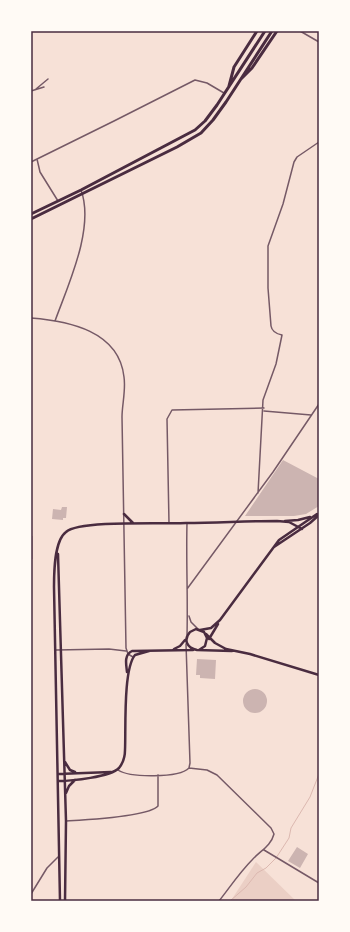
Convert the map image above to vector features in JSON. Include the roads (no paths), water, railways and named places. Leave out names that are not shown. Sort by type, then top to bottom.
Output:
[{"type":"highway","points":[[228,88],[234,67],[257,31]]},
{"type":"highway","points":[[31,214],[81,190],[194,130],[211,113],[265,31]]},
{"type":"highway","points":[[31,219],[177,148],[201,133],[213,120],[272,31]]},
{"type":"highway","points":[[240,80],[252,68],[276,31]]},
{"type":"main road","points":[[124,514],[133,524]]},
{"type":"main road","points":[[60,901],[54,577],[61,537],[69,529],[85,526],[124,523],[298,520],[318,514]]},
{"type":"main road","points":[[199,650],[204,648],[220,620],[279,540],[318,514]]},
{"type":"main road","points":[[273,547],[278,546],[302,529],[318,514]]},
{"type":"main road","points":[[277,521],[289,522],[302,529]]},
{"type":"main road","points":[[58,550],[66,820],[65,901]]},
{"type":"main road","points":[[172,650],[180,646],[193,630],[211,628],[220,620]]},
{"type":"main road","points":[[199,629],[220,647],[250,654],[319,675]]},
{"type":"main road","points":[[206,634],[207,643]]},
{"type":"main road","points":[[187,638],[190,648],[195,650]]},
{"type":"main road","points":[[58,781],[99,776],[117,769],[122,763],[125,754],[127,652],[135,650],[234,651]]},
{"type":"main road","points":[[127,678],[129,665],[133,657],[149,650]]},
{"type":"main road","points":[[64,759],[70,770],[77,773]]},
{"type":"main road","points":[[58,774],[113,771]]},
{"type":"main road","points":[[65,799],[69,786],[78,779]]},
{"type":"street","points":[[300,31],[319,42]]},
{"type":"street","points":[[36,89],[48,79]]},
{"type":"street","points":[[31,162],[195,80],[207,83],[225,93]]},
{"type":"street","points":[[31,91],[44,87]]},
{"type":"street","points":[[258,493],[264,411],[263,400],[276,364],[282,335],[277,334],[272,330],[271,326],[268,288],[268,246],[283,204],[294,162],[297,157],[319,142]]},
{"type":"street","points":[[38,159],[40,172],[58,201]]},
{"type":"street","points":[[55,321],[81,245],[84,222],[81,190]]},
{"type":"street","points":[[31,318],[79,326],[98,336],[114,352],[122,367],[125,380],[122,417],[127,652]]},
{"type":"street","points":[[187,589],[258,493],[319,404]]},
{"type":"street","points":[[169,523],[167,419],[172,410],[264,408]]},
{"type":"street","points":[[264,411],[311,415]]},
{"type":"street","points":[[187,523],[188,614],[186,650],[189,768]]},
{"type":"street","points":[[188,614],[191,622],[199,629]]},
{"type":"street","points":[[55,650],[109,649],[127,652],[133,657]]},
{"type":"street","points":[[117,769],[126,774],[134,775],[180,773],[189,768],[207,770],[217,775],[271,828],[274,836],[264,850],[253,859],[219,901]]},
{"type":"street","points":[[66,820],[102,819],[151,811],[158,806],[158,775]]},
{"type":"street","points":[[264,850],[319,883]]},
{"type":"street","points":[[31,894],[47,868],[60,855]]},
{"type":"waterway","points":[[230,901],[246,887],[257,873],[266,868],[276,858],[289,838],[291,828],[310,797],[319,774]]}]
